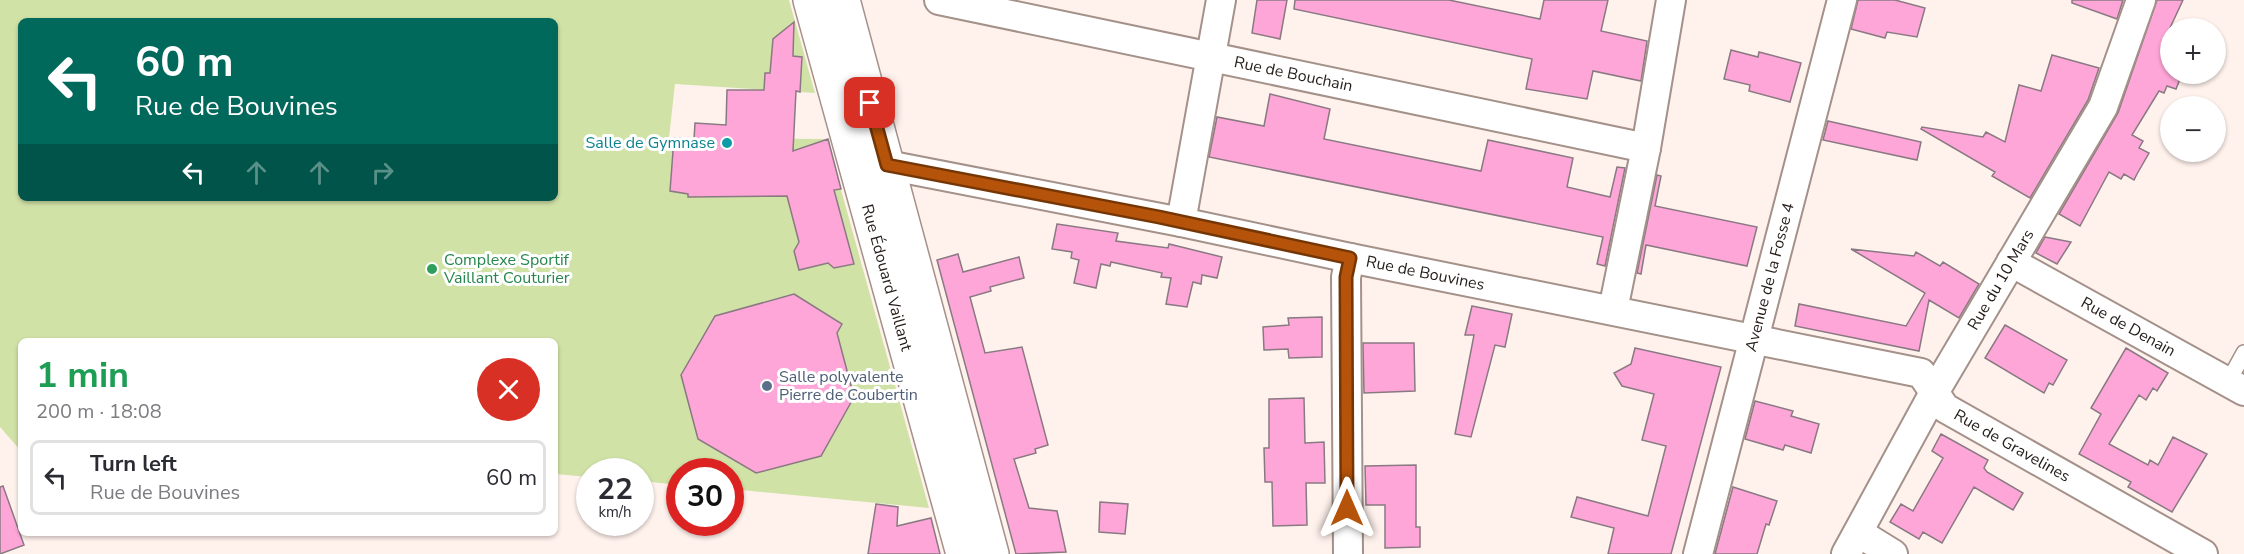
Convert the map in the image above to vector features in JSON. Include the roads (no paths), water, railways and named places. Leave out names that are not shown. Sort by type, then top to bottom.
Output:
[{"type":"main road","name":"Rue Édouard Vaillant","points":[[822,3],[887,165],[992,554]]},
{"type":"main road","name":"Rue Édouard Vaillant","points":[[822,3],[963,554]]},
{"type":"street","name":"Rue de Bouchain","points":[[939,0],[1646,148]]},
{"type":"street","points":[[1181,222],[1221,0]]},
{"type":"street","points":[[1613,310],[1646,148],[1671,0]]},
{"type":"street","name":"Avenue de la Fosse 4","points":[[1698,554],[1842,0]]},
{"type":"street","name":"Rue du 10 Mars","points":[[1852,543],[1935,391],[2103,107],[2141,0]]},
{"type":"street","name":"Rue de Bouvines","points":[[887,165],[1181,222],[1753,340]]},
{"type":"street","points":[[1348,554],[1346,277],[1350,258]]},
{"type":"street","name":"Rue de Denain","points":[[2011,262],[2236,386]]},
{"type":"street","name":"Rue de Gravelines","points":[[1753,340],[1922,373],[1945,408],[2203,554]]},
{"type":"street","points":[[1852,543],[1893,554]]},
{"type":"lane","points":[[822,3],[835,31],[977,554]]},
{"type":"lane","points":[[2236,386],[2244,353]]},
{"type":"place","name":"Salle de Gymnase","points":[[727,143]]},
{"type":"place","name":"Complexe Sportif Vaillant Couturier","points":[[432,269]]},
{"type":"place","name":"Salle polyvalente Pierre de Coubertin","points":[[767,386]]}]
